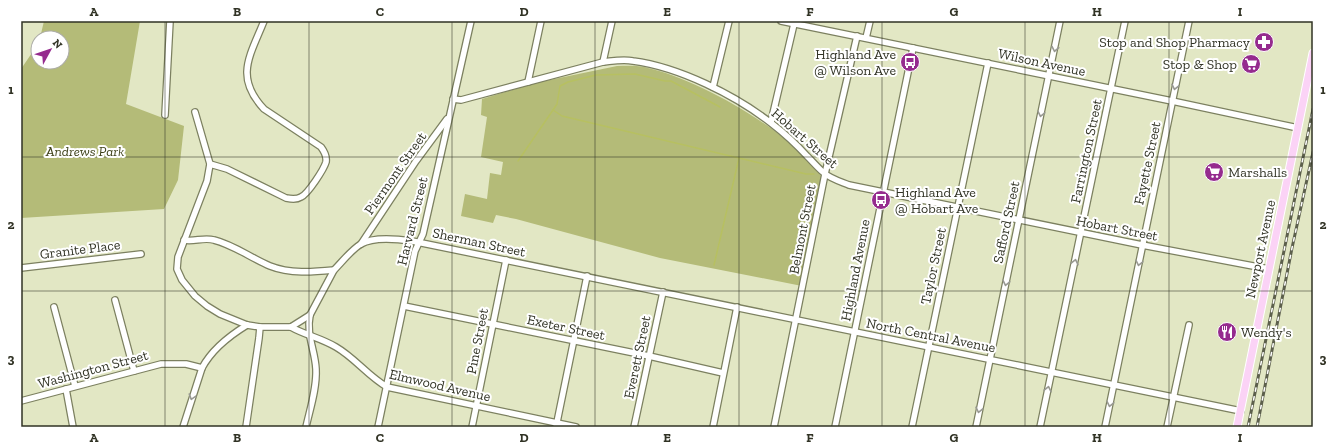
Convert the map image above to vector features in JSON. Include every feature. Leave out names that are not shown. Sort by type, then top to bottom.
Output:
[{"type":"main road","name":"Newport Avenue","points":[[1237,427],[1313,53]]},
{"type":"street","points":[[165,115],[170,21]]},
{"type":"street","points":[[195,112],[210,164],[227,169],[286,198],[294,199],[302,197],[307,193],[325,163],[325,154],[321,147],[264,109],[257,102],[250,90],[246,71],[248,61],[264,21]]},
{"type":"street","name":"Harvard Street","points":[[378,427],[415,250],[423,234],[471,21]]},
{"type":"street","points":[[528,82],[541,21]]},
{"type":"street","points":[[603,62],[612,21]]},
{"type":"street","points":[[713,87],[729,21]]},
{"type":"street","name":"Wilson Avenue","points":[[781,21],[1298,128]]},
{"type":"street","points":[[866,38],[870,21]]},
{"type":"street","name":"Safford Street","points":[[976,427],[1060,21]]},
{"type":"street","name":"Farrington Street","points":[[1040,427],[1125,21]]},
{"type":"street","name":"Fayette Street","points":[[1105,427],[1189,21]]},
{"type":"street","points":[[771,122],[794,24]]},
{"type":"street","name":"Belmont Street","points":[[774,427],[825,174],[857,36]]},
{"type":"street","name":"Highland Avenue","points":[[835,427],[913,48]]},
{"type":"street","name":"Hobart Street","points":[[453,99],[461,100],[603,62],[632,60],[652,64],[674,71],[713,87],[741,103],[771,122],[796,144],[825,174],[849,185],[1081,233],[1269,269]]},
{"type":"street","name":"Taylor Street","points":[[912,427],[988,63]]},
{"type":"street","name":"Piermont Street","points":[[361,244],[416,161],[449,116]]},
{"type":"street","name":"Elmwood Avenue","points":[[210,164],[207,181],[184,240],[177,266],[184,283],[195,296],[207,306],[220,314],[247,325],[260,327],[291,327],[309,336],[323,340],[341,350],[378,382],[387,387],[557,425],[576,427]]},
{"type":"street","points":[[184,240],[205,238],[212,239],[271,266],[291,272],[334,270]]},
{"type":"street","name":"Sherman Street","points":[[334,270],[361,244],[380,239],[396,238],[737,307]]},
{"type":"street","name":"Granite Place","points":[[21,268],[141,254]]},
{"type":"street","name":"Pine Street","points":[[472,427],[506,260]]},
{"type":"street","points":[[306,427],[317,372],[315,357],[309,336],[310,315],[334,270]]},
{"type":"street","points":[[557,425],[587,276]]},
{"type":"street","name":"Everett Street","points":[[634,427],[663,292]]},
{"type":"street","points":[[115,300],[134,371]]},
{"type":"street","name":"Exeter Street","points":[[404,306],[649,356],[723,373]]},
{"type":"street","points":[[54,307],[75,386]]},
{"type":"street","points":[[713,427],[737,307]]},
{"type":"street","name":"North Central Avenue","points":[[737,307],[1241,410]]},
{"type":"street","points":[[291,327],[310,315]]},
{"type":"street","points":[[183,427],[202,368],[214,350],[234,333],[247,325]]},
{"type":"street","points":[[1167,427],[1189,325]]},
{"type":"street","points":[[246,427],[260,327]]},
{"type":"street","name":"Washington Street","points":[[21,401],[158,365],[186,364],[202,368]]},
{"type":"street","points":[[66,389],[73,427]]},
{"type":"green space","name":"Andrews Park","points":[[44,21],[140,21],[126,104],[184,126],[178,180],[164,209],[21,218],[21,69],[30,56],[30,70],[70,70],[70,30],[42,30]]},
{"type":"green space","points":[[617,66],[640,66],[669,74],[719,96],[770,128],[793,145],[811,163],[824,181],[802,286],[660,258],[516,219],[496,215],[493,223],[461,216],[465,194],[487,199],[490,173],[501,175],[503,162],[481,157],[487,117],[481,115],[482,99],[535,83]]},
{"type":"waterway","points":[[720,107],[671,81],[635,74],[596,75],[568,82],[560,86],[557,104],[553,110],[562,116],[806,174],[814,174]]},
{"type":"waterway","points":[[518,161],[553,110]]},
{"type":"waterway","points":[[714,265],[739,158]]},
{"type":"railway","points":[[1248,427],[1313,109]]},
{"type":"railway","points":[[1257,427],[1292,248],[1313,152]]},
{"type":"place","name":"Stop and Shop Pharmacy","points":[[1264,42]]},
{"type":"place","name":"Highland Ave @ Wilson Ave","points":[[910,62]]},
{"type":"place","name":"Stop & Shop","points":[[1251,64]]},
{"type":"place","name":"Marshalls","points":[[1214,172]]},
{"type":"place","name":"Highland Ave @ Hobart Ave","points":[[881,200]]},
{"type":"place","name":"Wendy's","points":[[1227,332]]}]
